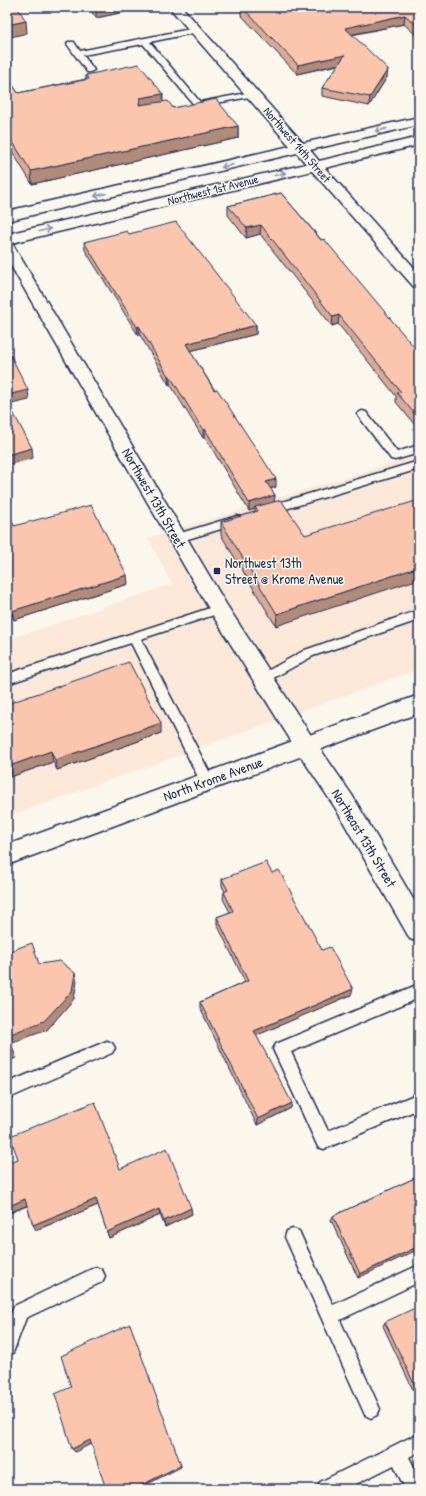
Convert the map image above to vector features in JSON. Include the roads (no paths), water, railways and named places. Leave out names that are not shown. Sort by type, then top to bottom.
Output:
[{"type":"main road","name":"Northwest 14th Street","points":[[175,7],[419,284]]},
{"type":"main road","name":"Northwest 1st Avenue","points":[[7,216],[419,121]]},
{"type":"main road","name":"Northwest 1st Avenue","points":[[7,239],[419,141]]},
{"type":"main road","name":"Northwest 13th Street","points":[[7,246],[219,608],[306,746]]},
{"type":"main road","name":"North Krome Avenue","points":[[7,855],[419,704]]},
{"type":"main road","name":"Northeast 13th Street","points":[[306,746],[344,802],[419,931]]},
{"type":"lane","points":[[78,54],[195,30]]},
{"type":"lane","points":[[145,41],[194,105],[252,94]]},
{"type":"lane","points":[[71,44],[90,70]]},
{"type":"lane","points":[[362,414],[395,456],[419,449]]},
{"type":"lane","points":[[261,513],[419,465]]},
{"type":"lane","points":[[178,538],[246,517]]},
{"type":"lane","points":[[7,679],[219,608]]},
{"type":"lane","points":[[264,678],[309,653],[419,615]]},
{"type":"lane","points":[[134,637],[207,781]]},
{"type":"lane","points":[[419,991],[281,1049],[324,1141],[419,1101]]},
{"type":"lane","points":[[7,1091],[107,1048]]},
{"type":"lane","points":[[292,1237],[371,1409]]},
{"type":"lane","points":[[329,1316],[419,1273]]},
{"type":"lane","points":[[7,1347],[20,1312],[96,1276]]},
{"type":"lane","points":[[327,1489],[419,1442]]},
{"type":"lane","points":[[398,1453],[415,1489]]},
{"type":"place","name":"Northwest 13th Street @ Krome Avenue","points":[[217,571]]}]
